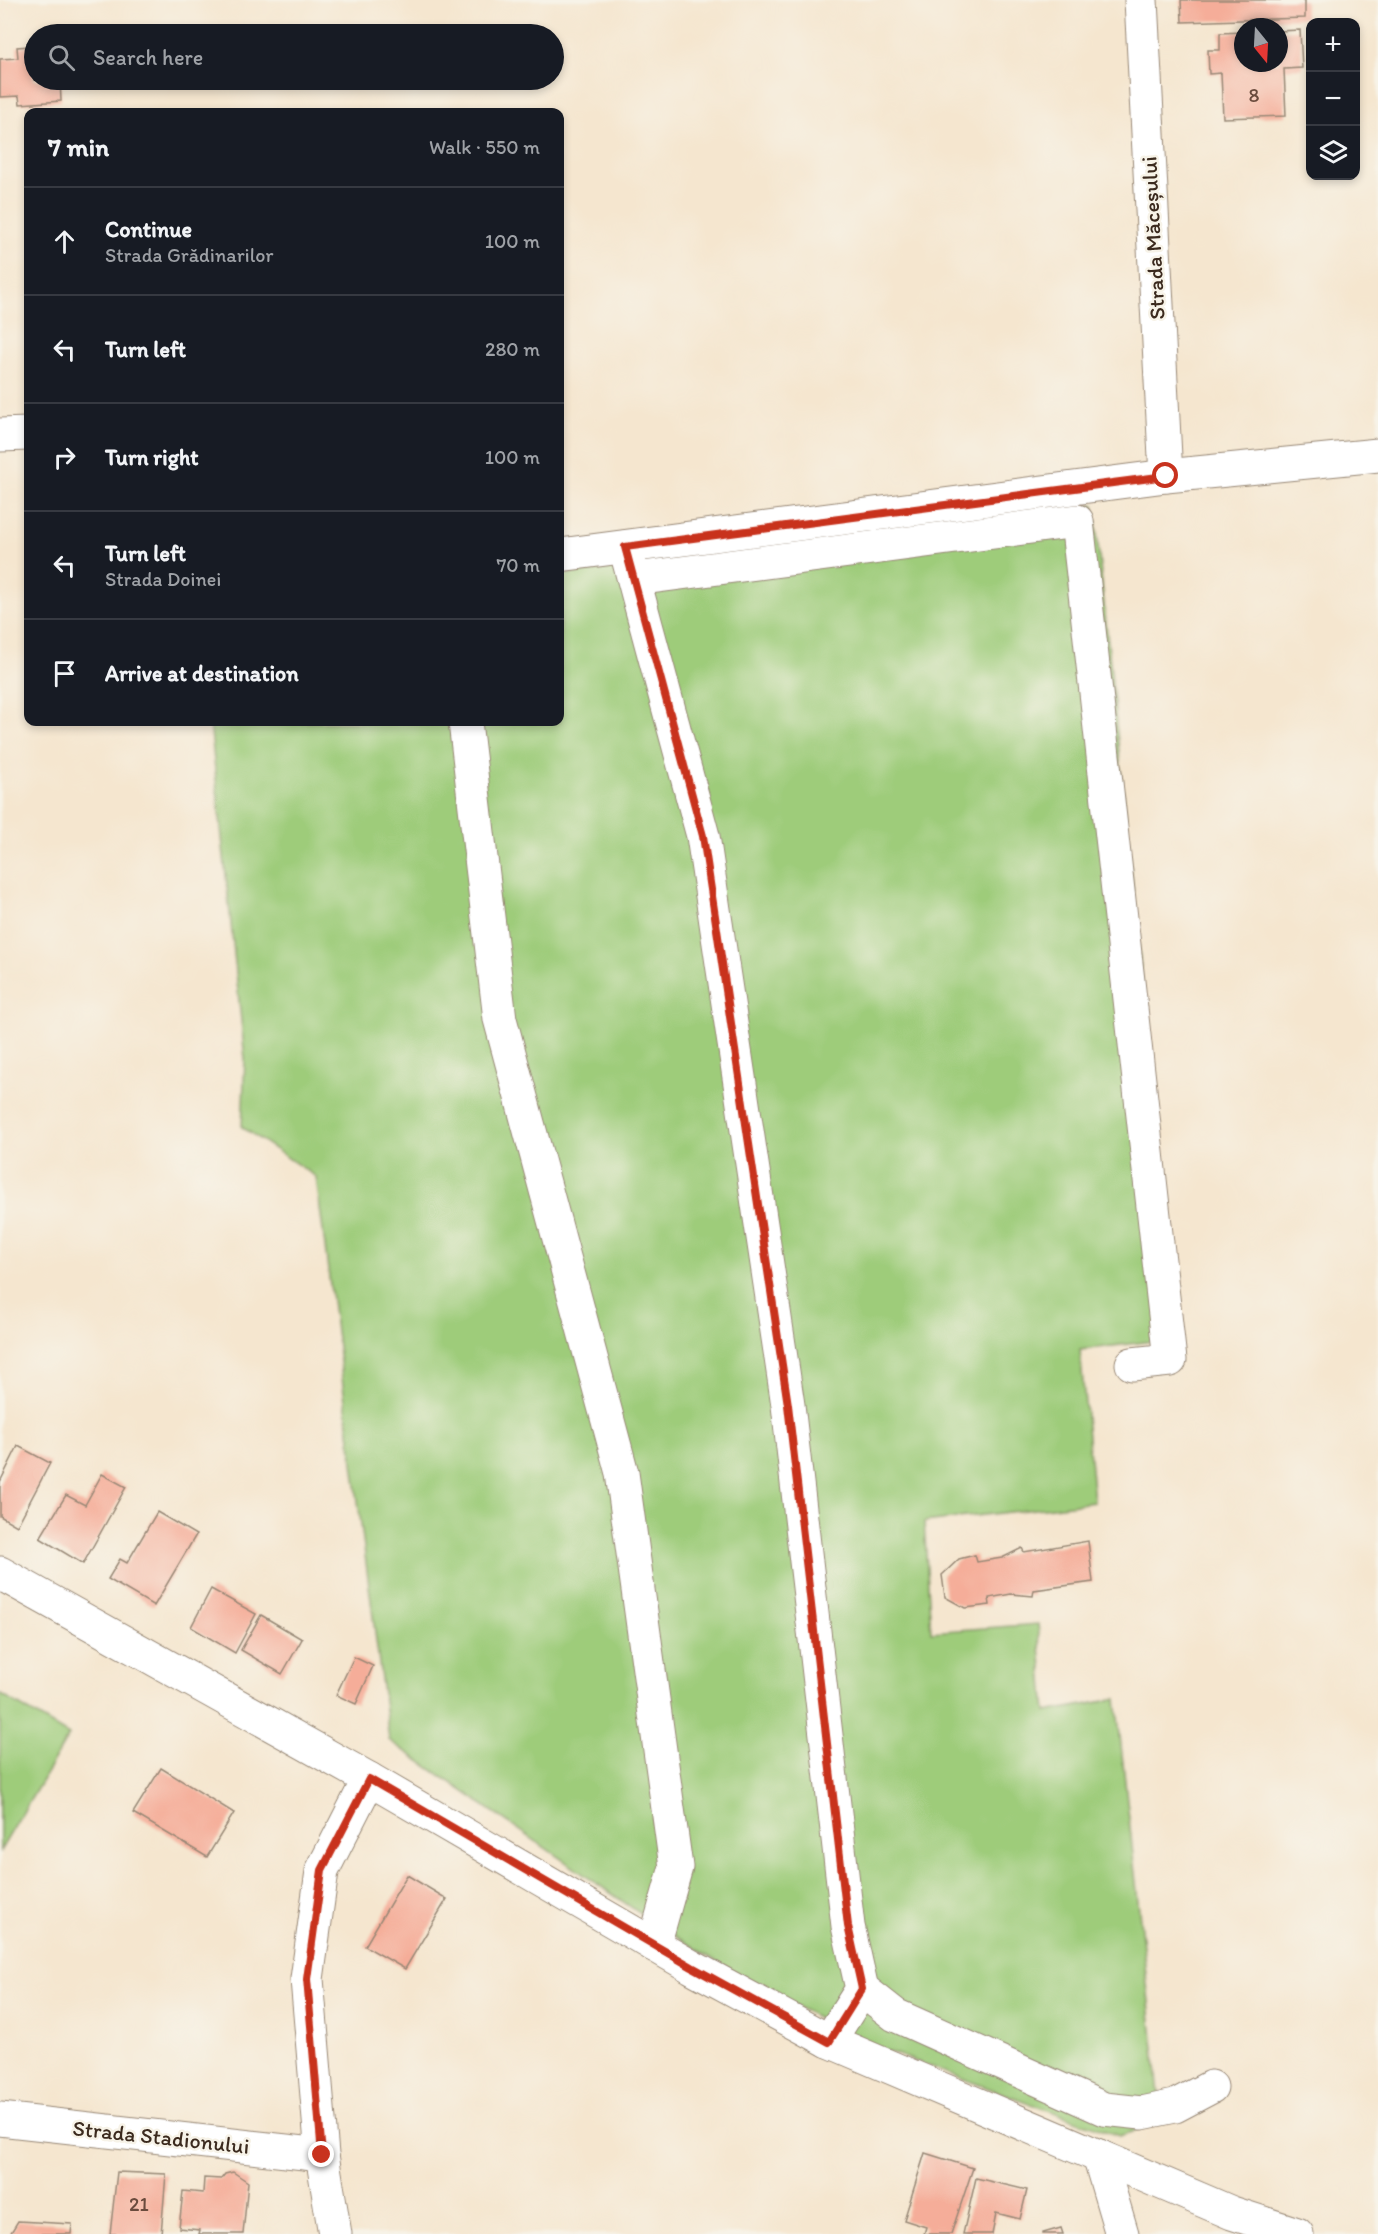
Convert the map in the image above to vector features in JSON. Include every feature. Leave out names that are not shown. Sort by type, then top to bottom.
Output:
[{"type":"street","name":"Strada Măceșului","points":[[1141,0],[1166,476]]},
{"type":"street","points":[[0,435],[24,434]]},
{"type":"street","points":[[564,555],[1166,476],[1378,455]]},
{"type":"street","points":[[635,579],[1077,521],[1170,1360],[1132,1365]]},
{"type":"street","points":[[625,547],[703,836],[788,1405],[848,1926],[862,1989],[895,2015],[1104,2109],[1142,2113],[1174,2106],[1211,2086]]},
{"type":"street","points":[[465,726],[500,1019],[622,1473],[676,1867],[654,1945]]},
{"type":"street","points":[[0,1573],[369,1779],[654,1945],[829,2042],[1232,2213],[1297,2234]]},
{"type":"street","points":[[336,2234],[322,2155],[307,1979],[322,1870],[369,1779]]},
{"type":"street","points":[[829,2042],[862,1989]]},
{"type":"street","name":"Strada Stadionului","points":[[0,2119],[322,2155]]},
{"type":"street","points":[[1099,2156],[1122,2234]]},
{"type":"green space","points":[[1094,505],[1178,1338],[1080,1350],[1094,1502],[924,1522],[931,1632],[1038,1624],[1046,1712],[1116,1699],[1162,2122],[1119,2136],[882,2049],[766,1992],[657,1925],[389,1740],[316,1177],[242,1127],[245,1059],[210,726],[564,726],[564,574]]},
{"type":"green space","points":[[0,1694],[69,1735],[0,1851]]},
{"type":"building","points":[[1181,0],[1305,0],[1305,18],[1234,18],[1234,20],[1182,22]]},
{"type":"building","points":[[1300,30],[1302,68],[1288,69],[1288,31]]},
{"type":"building","points":[[1234,32],[1234,72],[1284,72],[1286,116],[1223,118],[1221,73],[1209,74],[1208,50],[1220,50],[1220,33]]},
{"type":"building","points":[[24,46],[24,90],[60,90],[61,101],[20,104],[19,96],[0,97],[0,59],[18,58],[17,47]]},
{"type":"building","points":[[18,1446],[50,1463],[17,1526],[0,1516],[0,1482]]},
{"type":"building","points":[[102,1474],[126,1487],[83,1564],[40,1538],[66,1495],[85,1505]]},
{"type":"building","points":[[157,1512],[196,1535],[154,1606],[108,1579],[120,1559],[127,1563]]},
{"type":"building","points":[[1088,1541],[1093,1582],[1034,1590],[1033,1596],[1011,1594],[989,1598],[990,1605],[965,1608],[945,1597],[942,1575],[959,1559],[975,1555],[977,1562],[1002,1558],[1022,1548],[1024,1552]]},
{"type":"building","points":[[211,1589],[256,1614],[235,1653],[191,1627]]},
{"type":"building","points":[[261,1615],[302,1639],[282,1674],[241,1650]]},
{"type":"building","points":[[354,1657],[373,1666],[356,1704],[336,1695]]},
{"type":"building","points":[[161,1768],[234,1813],[207,1857],[133,1813]]},
{"type":"building","points":[[407,1875],[447,1899],[405,1969],[365,1946]]},
{"type":"building","points":[[925,2153],[973,2168],[951,2234],[924,2234],[926,2227],[904,2220]]},
{"type":"building","points":[[117,2172],[166,2174],[161,2234],[110,2234]]},
{"type":"building","points":[[233,2172],[248,2182],[243,2234],[199,2234],[200,2230],[179,2228],[183,2191],[203,2193],[204,2178],[221,2179],[225,2174]]},
{"type":"building","points":[[976,2178],[1027,2190],[1020,2219],[996,2213],[992,2234],[963,2234]]},
{"type":"building","points":[[18,2221],[72,2224],[71,2234],[10,2234]]},
{"type":"building","points":[[1061,2228],[1063,2234],[1043,2234],[1043,2233]]},
{"type":"route","points":[[322,2155],[307,1979],[322,1870],[369,1779],[692,1967],[829,2042],[862,1989],[848,1926],[788,1405],[703,836],[625,547],[1166,476]]}]
